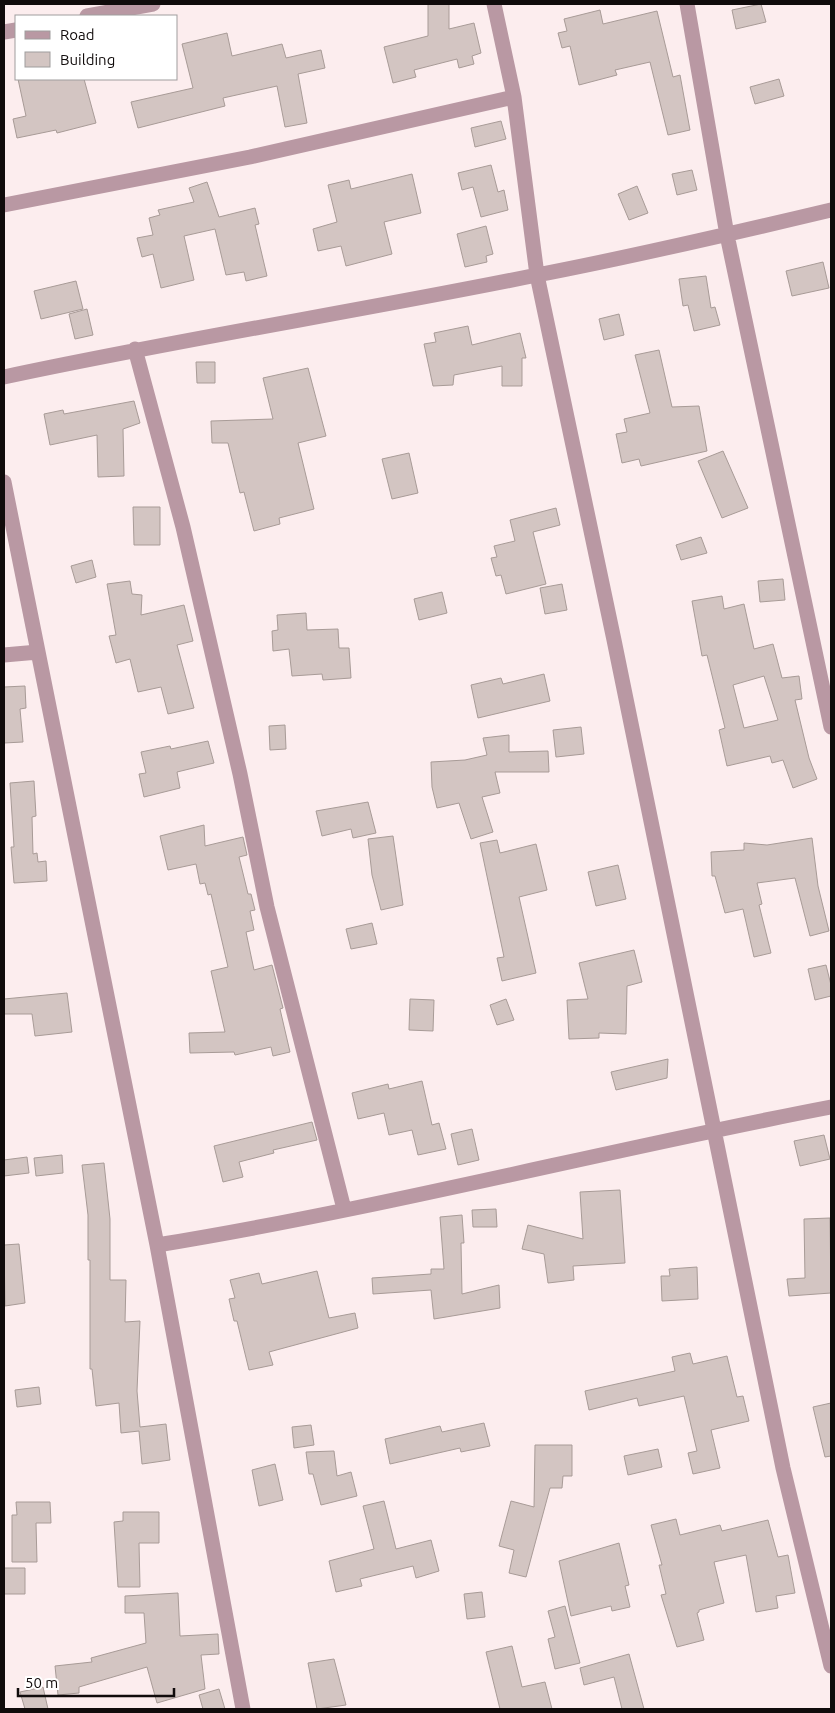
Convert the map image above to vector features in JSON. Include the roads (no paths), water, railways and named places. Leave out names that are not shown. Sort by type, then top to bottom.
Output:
[{"type":"street","points":[[92,15],[153,4]]},
{"type":"street","points":[[494,4],[514,97],[537,275],[715,1129],[783,1468],[831,1666]]},
{"type":"street","points":[[687,4],[727,235],[831,727]]},
{"type":"street","points":[[4,205],[250,157],[514,97]]},
{"type":"street","points":[[4,377],[135,349],[537,275],[727,235],[831,210]]},
{"type":"street","points":[[135,349],[183,527],[240,774],[267,907],[344,1210]]},
{"type":"street","points":[[4,482],[157,1245],[243,1709]]},
{"type":"street","points":[[4,655],[38,652]]},
{"type":"street","points":[[157,1245],[268,1227],[715,1129],[831,1107]]}]
